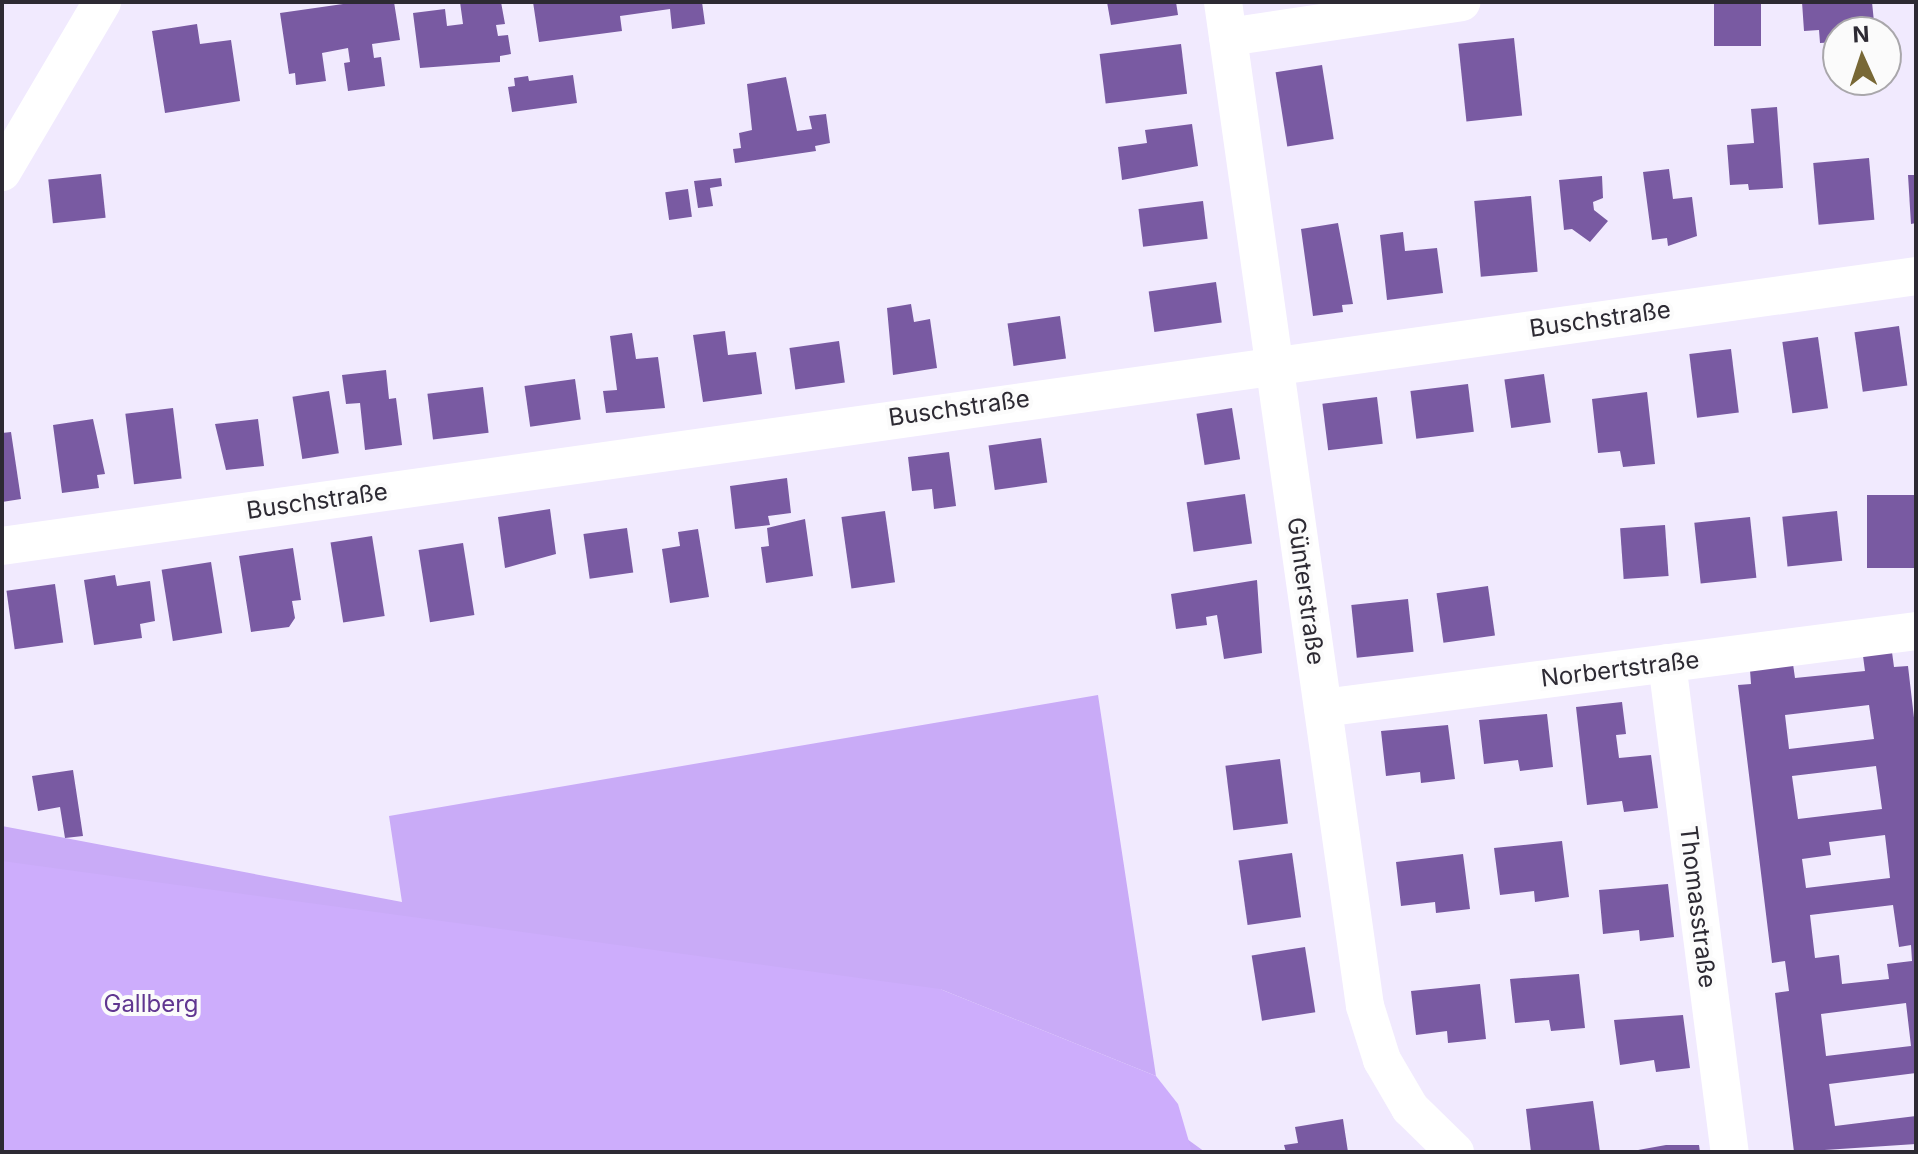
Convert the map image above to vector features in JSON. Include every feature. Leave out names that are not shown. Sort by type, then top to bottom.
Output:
[{"type":"street","points":[[2,172],[102,2]]},
{"type":"street","points":[[1226,20],[1461,2]]},
{"type":"street","name":"Günterstraße","points":[[1226,20],[1365,1006],[1382,1060],[1410,1108],[1455,1152]]},
{"type":"street","name":"Buschstraße","points":[[2,546],[1273,363],[1916,276]]},
{"type":"street","name":"Norbertstraße","points":[[1323,708],[1916,631]]},
{"type":"street","name":"Thomasstraße","points":[[1667,663],[1730,1152]]},
{"type":"green space","name":"Gallberg","points":[[1098,695],[1156,1076],[940,989],[1154,1115],[1205,1152],[2,1152],[2,826],[402,902],[389,816]]},
{"type":"green space","name":"Gallberg","points":[[2,861],[940,989],[1156,1076],[1178,1104],[1192,1152],[2,1152]]},
{"type":"building","points":[[357,2],[394,2],[400,40],[372,44],[374,58],[381,57],[385,86],[348,91],[344,63],[350,62],[348,48],[322,53],[326,81],[296,85],[295,73],[289,74],[280,13]]},
{"type":"building","points":[[460,2],[501,2],[505,24],[496,25],[498,36],[508,35],[511,54],[500,56],[500,62],[420,68],[413,13],[445,9],[447,26],[463,24]]},
{"type":"building","points":[[533,2],[702,2],[705,24],[672,29],[670,9],[620,16],[622,31],[539,42]]},
{"type":"building","points":[[1107,2],[1176,2],[1178,15],[1111,25]]},
{"type":"building","points":[[1714,2],[1761,2],[1761,46],[1714,46]]},
{"type":"building","points":[[1802,2],[1872,2],[1873,16],[1822,16],[1822,43],[1819,30],[1804,31]]},
{"type":"building","points":[[197,24],[200,44],[231,40],[240,101],[165,113],[152,31]]},
{"type":"building","points":[[1514,38],[1522,116],[1466,121],[1458,44]]},
{"type":"building","points":[[1181,44],[1187,94],[1106,104],[1100,54]]},
{"type":"building","points":[[1322,65],[1334,139],[1287,146],[1276,72]]},
{"type":"building","points":[[573,75],[577,103],[512,112],[508,87],[515,86],[514,78],[528,76],[529,81]]},
{"type":"building","points":[[786,77],[797,131],[812,129],[809,116],[826,114],[830,143],[815,146],[816,151],[735,163],[733,149],[741,148],[739,133],[752,130],[747,84]]},
{"type":"building","points":[[1777,107],[1783,188],[1749,190],[1748,184],[1730,185],[1727,145],[1754,143],[1751,109]]},
{"type":"building","points":[[1192,124],[1198,166],[1122,180],[1118,147],[1147,143],[1145,130]]},
{"type":"building","points":[[1869,158],[1874,220],[1819,225],[1813,163]]},
{"type":"building","points":[[1669,169],[1673,199],[1692,197],[1697,236],[1668,246],[1667,238],[1652,240],[1643,172]]},
{"type":"building","points":[[101,174],[106,218],[53,223],[48,180]]},
{"type":"building","points":[[1908,175],[1916,175],[1916,223],[1911,224]]},
{"type":"building","points":[[1602,176],[1603,198],[1593,202],[1594,210],[1608,221],[1590,242],[1572,229],[1564,230],[1559,180]]},
{"type":"building","points":[[721,178],[722,186],[710,188],[713,206],[698,208],[694,181]]},
{"type":"building","points":[[688,189],[692,217],[669,220],[665,192]]},
{"type":"building","points":[[1531,196],[1538,272],[1481,277],[1474,201]]},
{"type":"building","points":[[1203,201],[1208,239],[1143,247],[1138,209]]},
{"type":"building","points":[[1338,223],[1353,304],[1342,305],[1343,312],[1313,316],[1301,229]]},
{"type":"building","points":[[1403,232],[1405,251],[1437,248],[1443,293],[1387,300],[1380,235]]},
{"type":"building","points":[[1216,282],[1222,323],[1154,332],[1149,291]]},
{"type":"building","points":[[911,304],[914,322],[930,319],[937,368],[893,375],[887,308]]},
{"type":"building","points":[[1060,316],[1066,359],[1014,366],[1008,323]]},
{"type":"building","points":[[1899,326],[1907,385],[1863,392],[1854,332]]},
{"type":"building","points":[[725,331],[728,355],[756,352],[762,394],[703,402],[693,335]]},
{"type":"building","points":[[632,333],[636,359],[658,357],[665,408],[606,413],[603,391],[617,390],[610,336]]},
{"type":"building","points":[[1818,337],[1828,408],[1792,413],[1782,342]]},
{"type":"building","points":[[839,341],[845,383],[795,390],[789,348]]},
{"type":"building","points":[[1731,349],[1739,413],[1697,418],[1689,354]]},
{"type":"building","points":[[386,370],[389,399],[396,398],[402,445],[365,450],[360,403],[346,404],[342,375]]},
{"type":"building","points":[[1544,374],[1551,423],[1511,428],[1504,380]]},
{"type":"building","points":[[575,379],[581,420],[530,427],[524,386]]},
{"type":"building","points":[[1468,384],[1474,432],[1416,439],[1410,391]]},
{"type":"building","points":[[483,387],[489,433],[433,439],[427,394]]},
{"type":"building","points":[[329,391],[339,453],[302,459],[292,397]]},
{"type":"building","points":[[1647,392],[1655,464],[1623,467],[1620,451],[1598,453],[1592,399]]},
{"type":"building","points":[[1377,397],[1383,444],[1328,450],[1322,404]]},
{"type":"building","points":[[173,408],[182,478],[134,484],[125,414]]},
{"type":"building","points":[[1232,408],[1240,459],[1205,465],[1196,414]]},
{"type":"building","points":[[93,419],[105,474],[97,475],[99,488],[62,493],[53,425]]},
{"type":"building","points":[[258,419],[264,466],[226,470],[215,424]]},
{"type":"building","points":[[11,432],[21,499],[2,502],[2,433]]},
{"type":"building","points":[[1041,438],[1047,483],[995,490],[989,445]]},
{"type":"building","points":[[949,452],[956,506],[934,509],[932,489],[912,491],[908,457]]},
{"type":"building","points":[[787,478],[791,513],[768,516],[770,525],[735,529],[730,486]]},
{"type":"building","points":[[1245,494],[1252,544],[1194,552],[1187,502]]},
{"type":"building","points":[[1867,495],[1916,495],[1916,568],[1867,568]]},
{"type":"building","points":[[550,509],[556,554],[505,568],[498,517]]},
{"type":"building","points":[[885,511],[895,582],[851,588],[841,517]]},
{"type":"building","points":[[1837,511],[1842,561],[1788,566],[1782,517]]},
{"type":"building","points":[[1750,517],[1756,578],[1701,584],[1694,523]]},
{"type":"building","points":[[805,519],[813,576],[766,583],[761,547],[769,546],[767,528]]},
{"type":"building","points":[[1665,525],[1669,576],[1624,579],[1620,528]]},
{"type":"building","points":[[627,528],[633,573],[590,579],[583,534]]},
{"type":"building","points":[[698,529],[709,597],[670,603],[662,549],[680,546],[678,532]]},
{"type":"building","points":[[372,536],[385,616],[343,623],[331,543]]},
{"type":"building","points":[[463,543],[474,615],[430,622],[419,550]]},
{"type":"building","points":[[293,548],[301,600],[292,601],[295,618],[289,627],[251,632],[239,556]]},
{"type":"building","points":[[211,562],[222,633],[173,641],[162,570]]},
{"type":"building","points":[[115,575],[117,586],[150,581],[155,621],[140,624],[142,638],[94,645],[84,580]]},
{"type":"building","points":[[1257,580],[1262,653],[1224,659],[1217,615],[1206,617],[1207,625],[1176,629],[1171,594]]},
{"type":"building","points":[[55,584],[63,642],[15,649],[6,591]]},
{"type":"building","points":[[1488,586],[1495,636],[1443,643],[1437,593]]},
{"type":"building","points":[[1408,599],[1414,652],[1357,658],[1351,605]]},
{"type":"building","points":[[1892,652],[1894,667],[1908,666],[1916,735],[1916,1073],[1829,1084],[1835,1126],[1916,1116],[1916,1144],[1794,1152],[1775,993],[1789,991],[1785,961],[1772,963],[1738,685],[1751,684],[1750,670],[1793,664],[1795,678],[1865,671],[1863,656]],"holes":[[[1869,705],[1874,739],[1789,749],[1785,715]],[[1876,766],[1882,809],[1798,819],[1792,776]],[[1885,835],[1890,878],[1806,888],[1802,859],[1831,855],[1829,842]],[[1893,905],[1899,947],[1911,945],[1912,961],[1887,964],[1889,979],[1842,984],[1839,955],[1815,958],[1810,915]],[[1906,1003],[1911,1046],[1826,1056],[1821,1014]]]},
{"type":"building","points":[[1622,702],[1626,734],[1616,735],[1619,758],[1651,755],[1658,808],[1624,812],[1622,801],[1587,805],[1576,707]]},
{"type":"building","points":[[1547,714],[1553,767],[1520,771],[1518,760],[1484,764],[1479,720]]},
{"type":"building","points":[[1448,725],[1455,779],[1421,783],[1420,772],[1386,776],[1381,731]]},
{"type":"building","points":[[1280,759],[1288,824],[1233,830],[1225,766]]},
{"type":"building","points":[[73,770],[83,836],[65,838],[60,807],[38,811],[32,776]]},
{"type":"building","points":[[1562,841],[1569,897],[1535,902],[1534,891],[1500,895],[1494,848]]},
{"type":"building","points":[[1292,853],[1301,917],[1248,925],[1239,861]]},
{"type":"building","points":[[1463,854],[1470,909],[1436,913],[1435,902],[1401,906],[1396,862]]},
{"type":"building","points":[[1668,884],[1674,937],[1640,941],[1639,930],[1603,934],[1599,890]]},
{"type":"building","points":[[1305,947],[1315,1012],[1262,1021],[1252,955]]},
{"type":"building","points":[[1579,974],[1585,1028],[1551,1031],[1549,1020],[1515,1023],[1510,979]]},
{"type":"building","points":[[1480,984],[1486,1039],[1448,1043],[1447,1031],[1416,1035],[1411,991]]},
{"type":"building","points":[[1683,1015],[1690,1068],[1656,1072],[1654,1060],[1620,1065],[1614,1020]]},
{"type":"building","points":[[1593,1101],[1600,1152],[1531,1152],[1526,1109]]},
{"type":"building","points":[[1343,1119],[1348,1152],[1286,1152],[1284,1145],[1298,1143],[1295,1127]]},
{"type":"building","points":[[1666,1145],[1699,1145],[1700,1152],[1627,1152]]}]
